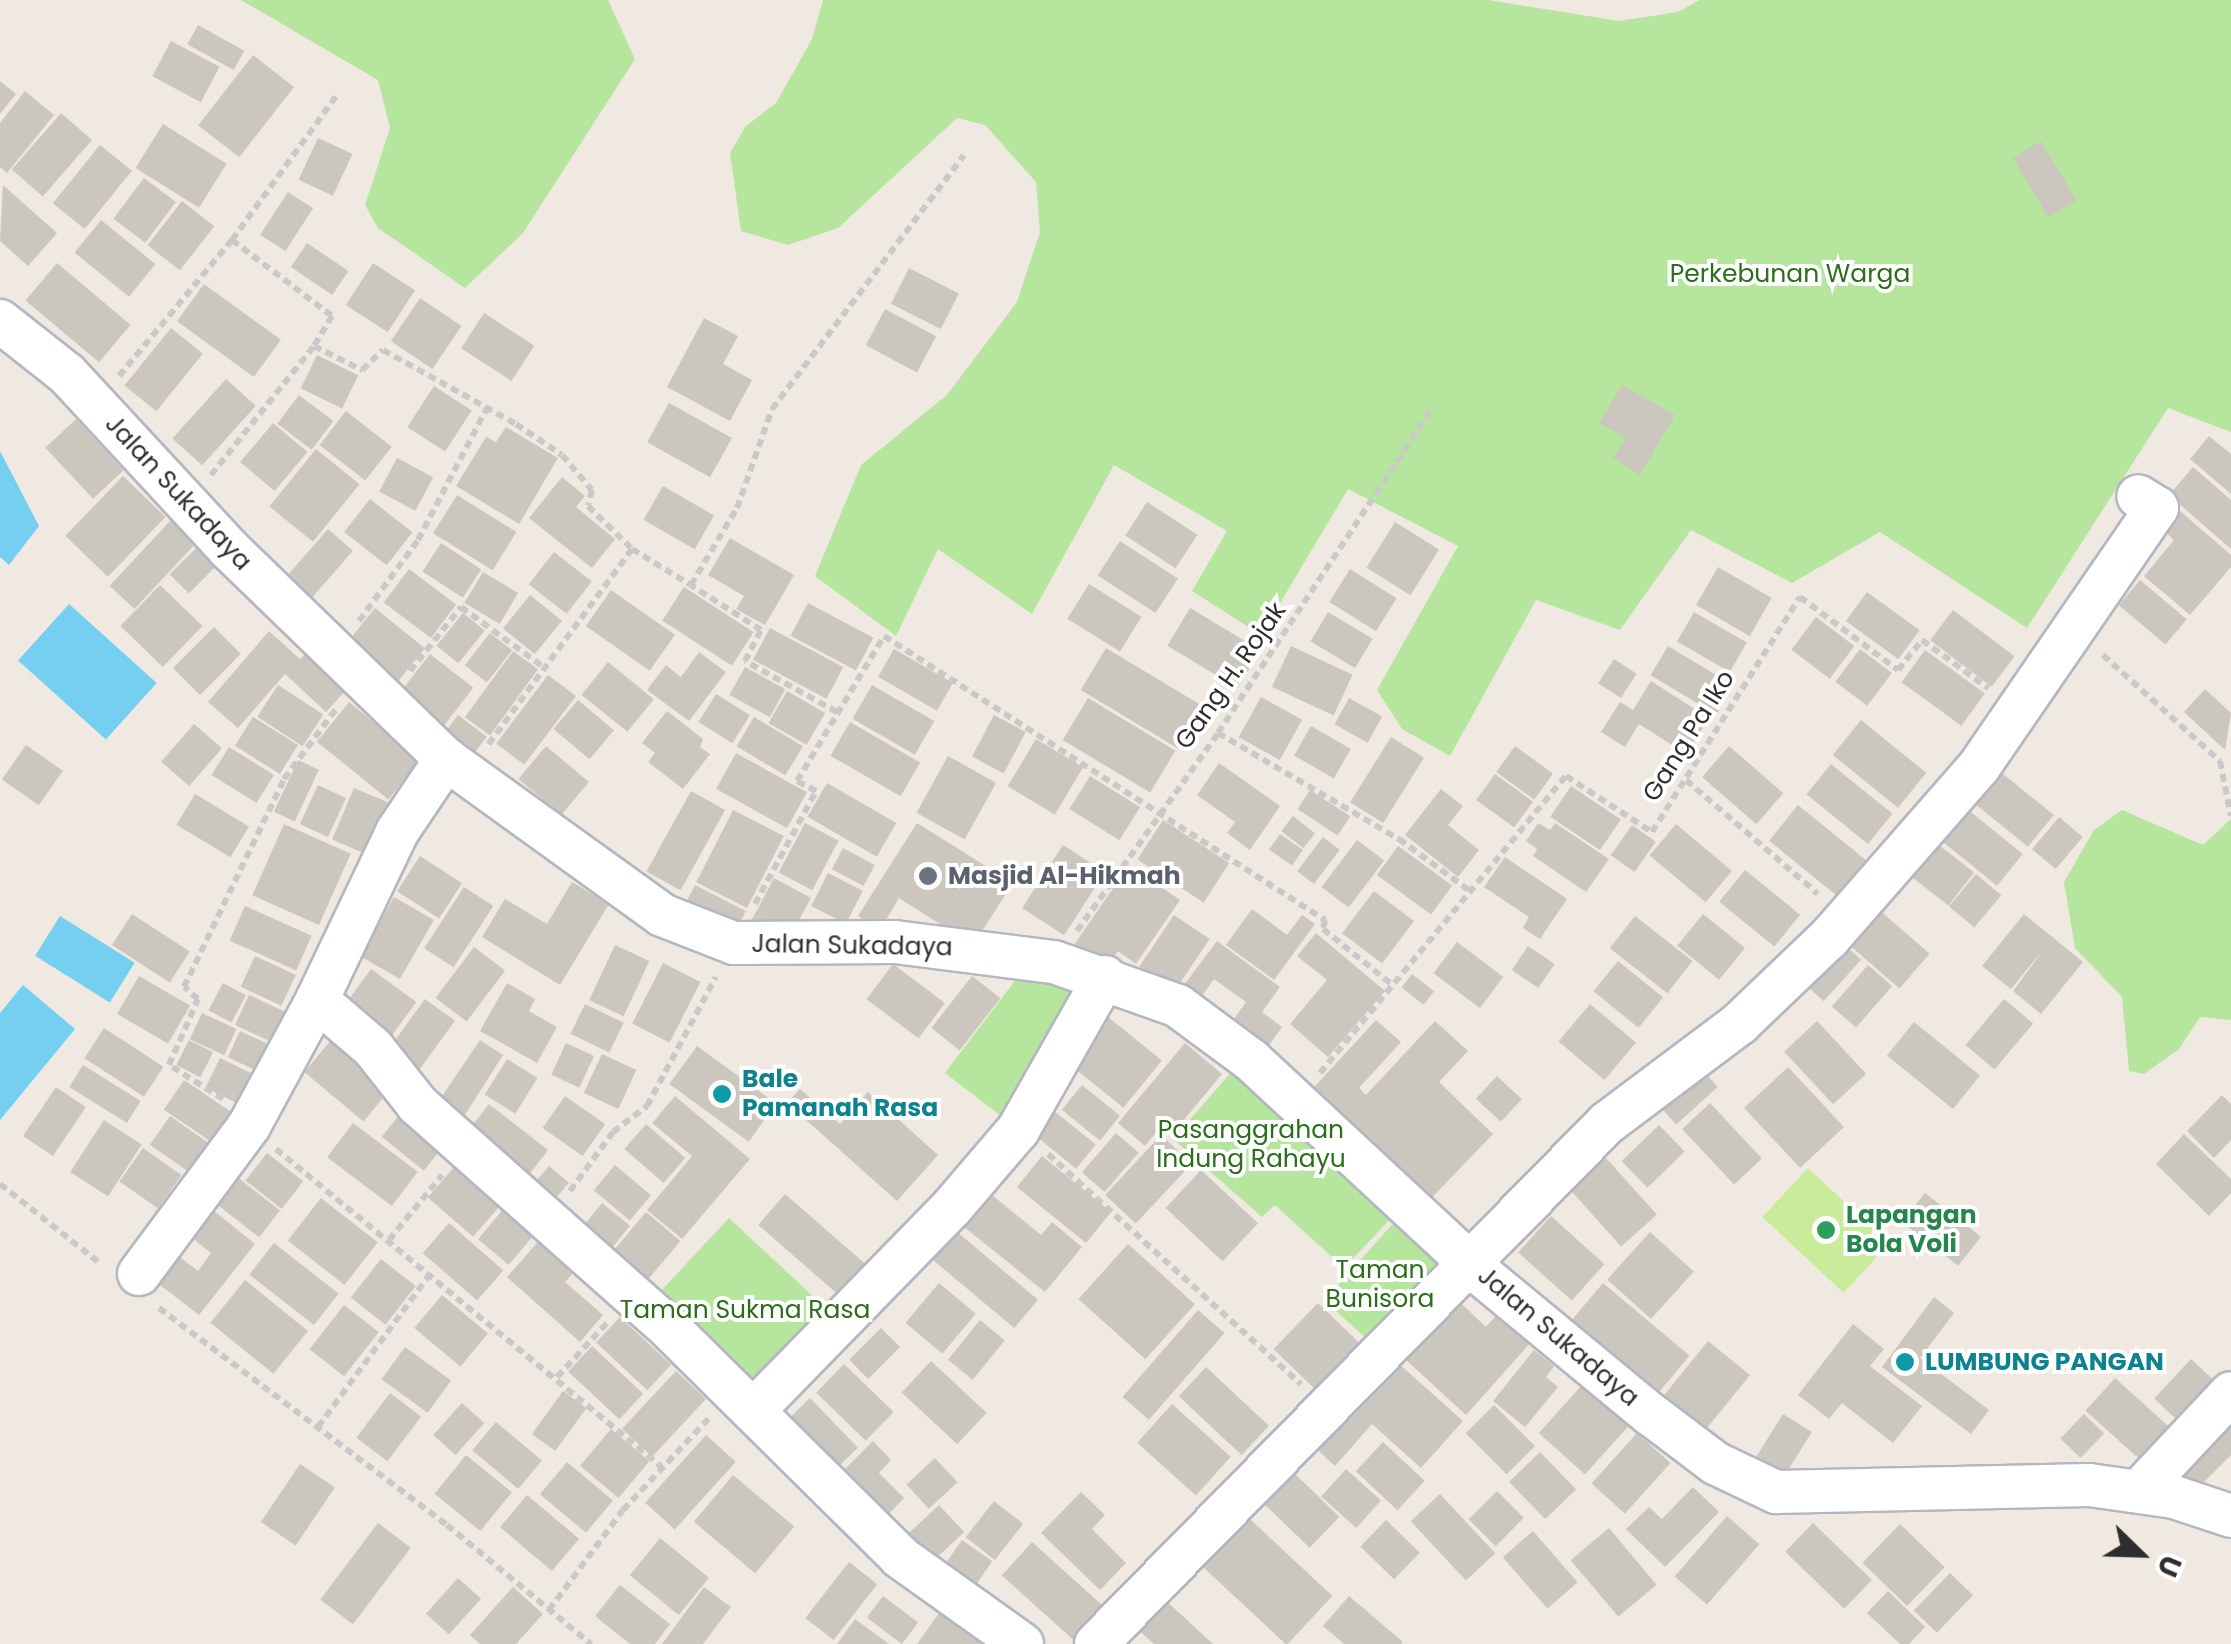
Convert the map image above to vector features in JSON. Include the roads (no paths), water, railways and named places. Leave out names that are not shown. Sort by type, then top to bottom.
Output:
[{"type":"street","name":"Jalan Sukadaya","points":[[0,321],[96,404],[359,679],[457,767],[662,915],[734,943],[895,942],[1054,962],[1178,1006],[1296,1100],[1466,1260],[1716,1463],[1776,1492],[2072,1485],[2139,1491],[2231,1516]]},
{"type":"street","points":[[1096,1644],[1466,1260],[1607,1123],[1740,1022],[1845,918],[1978,768],[2074,630],[2157,508],[2138,496]]},
{"type":"street","points":[[133,1282],[252,1122],[317,1000],[390,844],[457,767]]},
{"type":"street","points":[[744,1401],[1018,1130],[1105,977]]},
{"type":"street","points":[[317,1000],[373,1048],[418,1105],[632,1295],[931,1586],[1022,1644]]},
{"type":"street","points":[[2139,1491],[2231,1394]]},
{"type":"water","points":[[0,451],[39,526],[9,565],[0,557]]},
{"type":"water","points":[[69,604],[157,683],[106,739],[18,660]]},
{"type":"water","points":[[60,916],[135,963],[110,1002],[35,956]]},
{"type":"water","points":[[23,985],[75,1029],[0,1120],[0,1013]]},
{"type":"place","name":"Masjid Al-Hikmah","points":[[928,876]]},
{"type":"place","name":"Bale Pamanah Rasa","points":[[722,1094]]},
{"type":"place","name":"Lapangan Bola Voli","points":[[1826,1230]]},
{"type":"place","name":"LUMBUNG PANGAN","points":[[1905,1362]]},
{"type":"park label","name":"Perkebunan Warga","points":[[1790,274]]},
{"type":"park label","name":"Pasanggrahan Indung Rahayu","points":[[1251,1146]]},
{"type":"park label","name":"Taman Bunisora","points":[[1380,1286]]},
{"type":"park label","name":"Taman Sukma Rasa","points":[[745,1310]]}]
